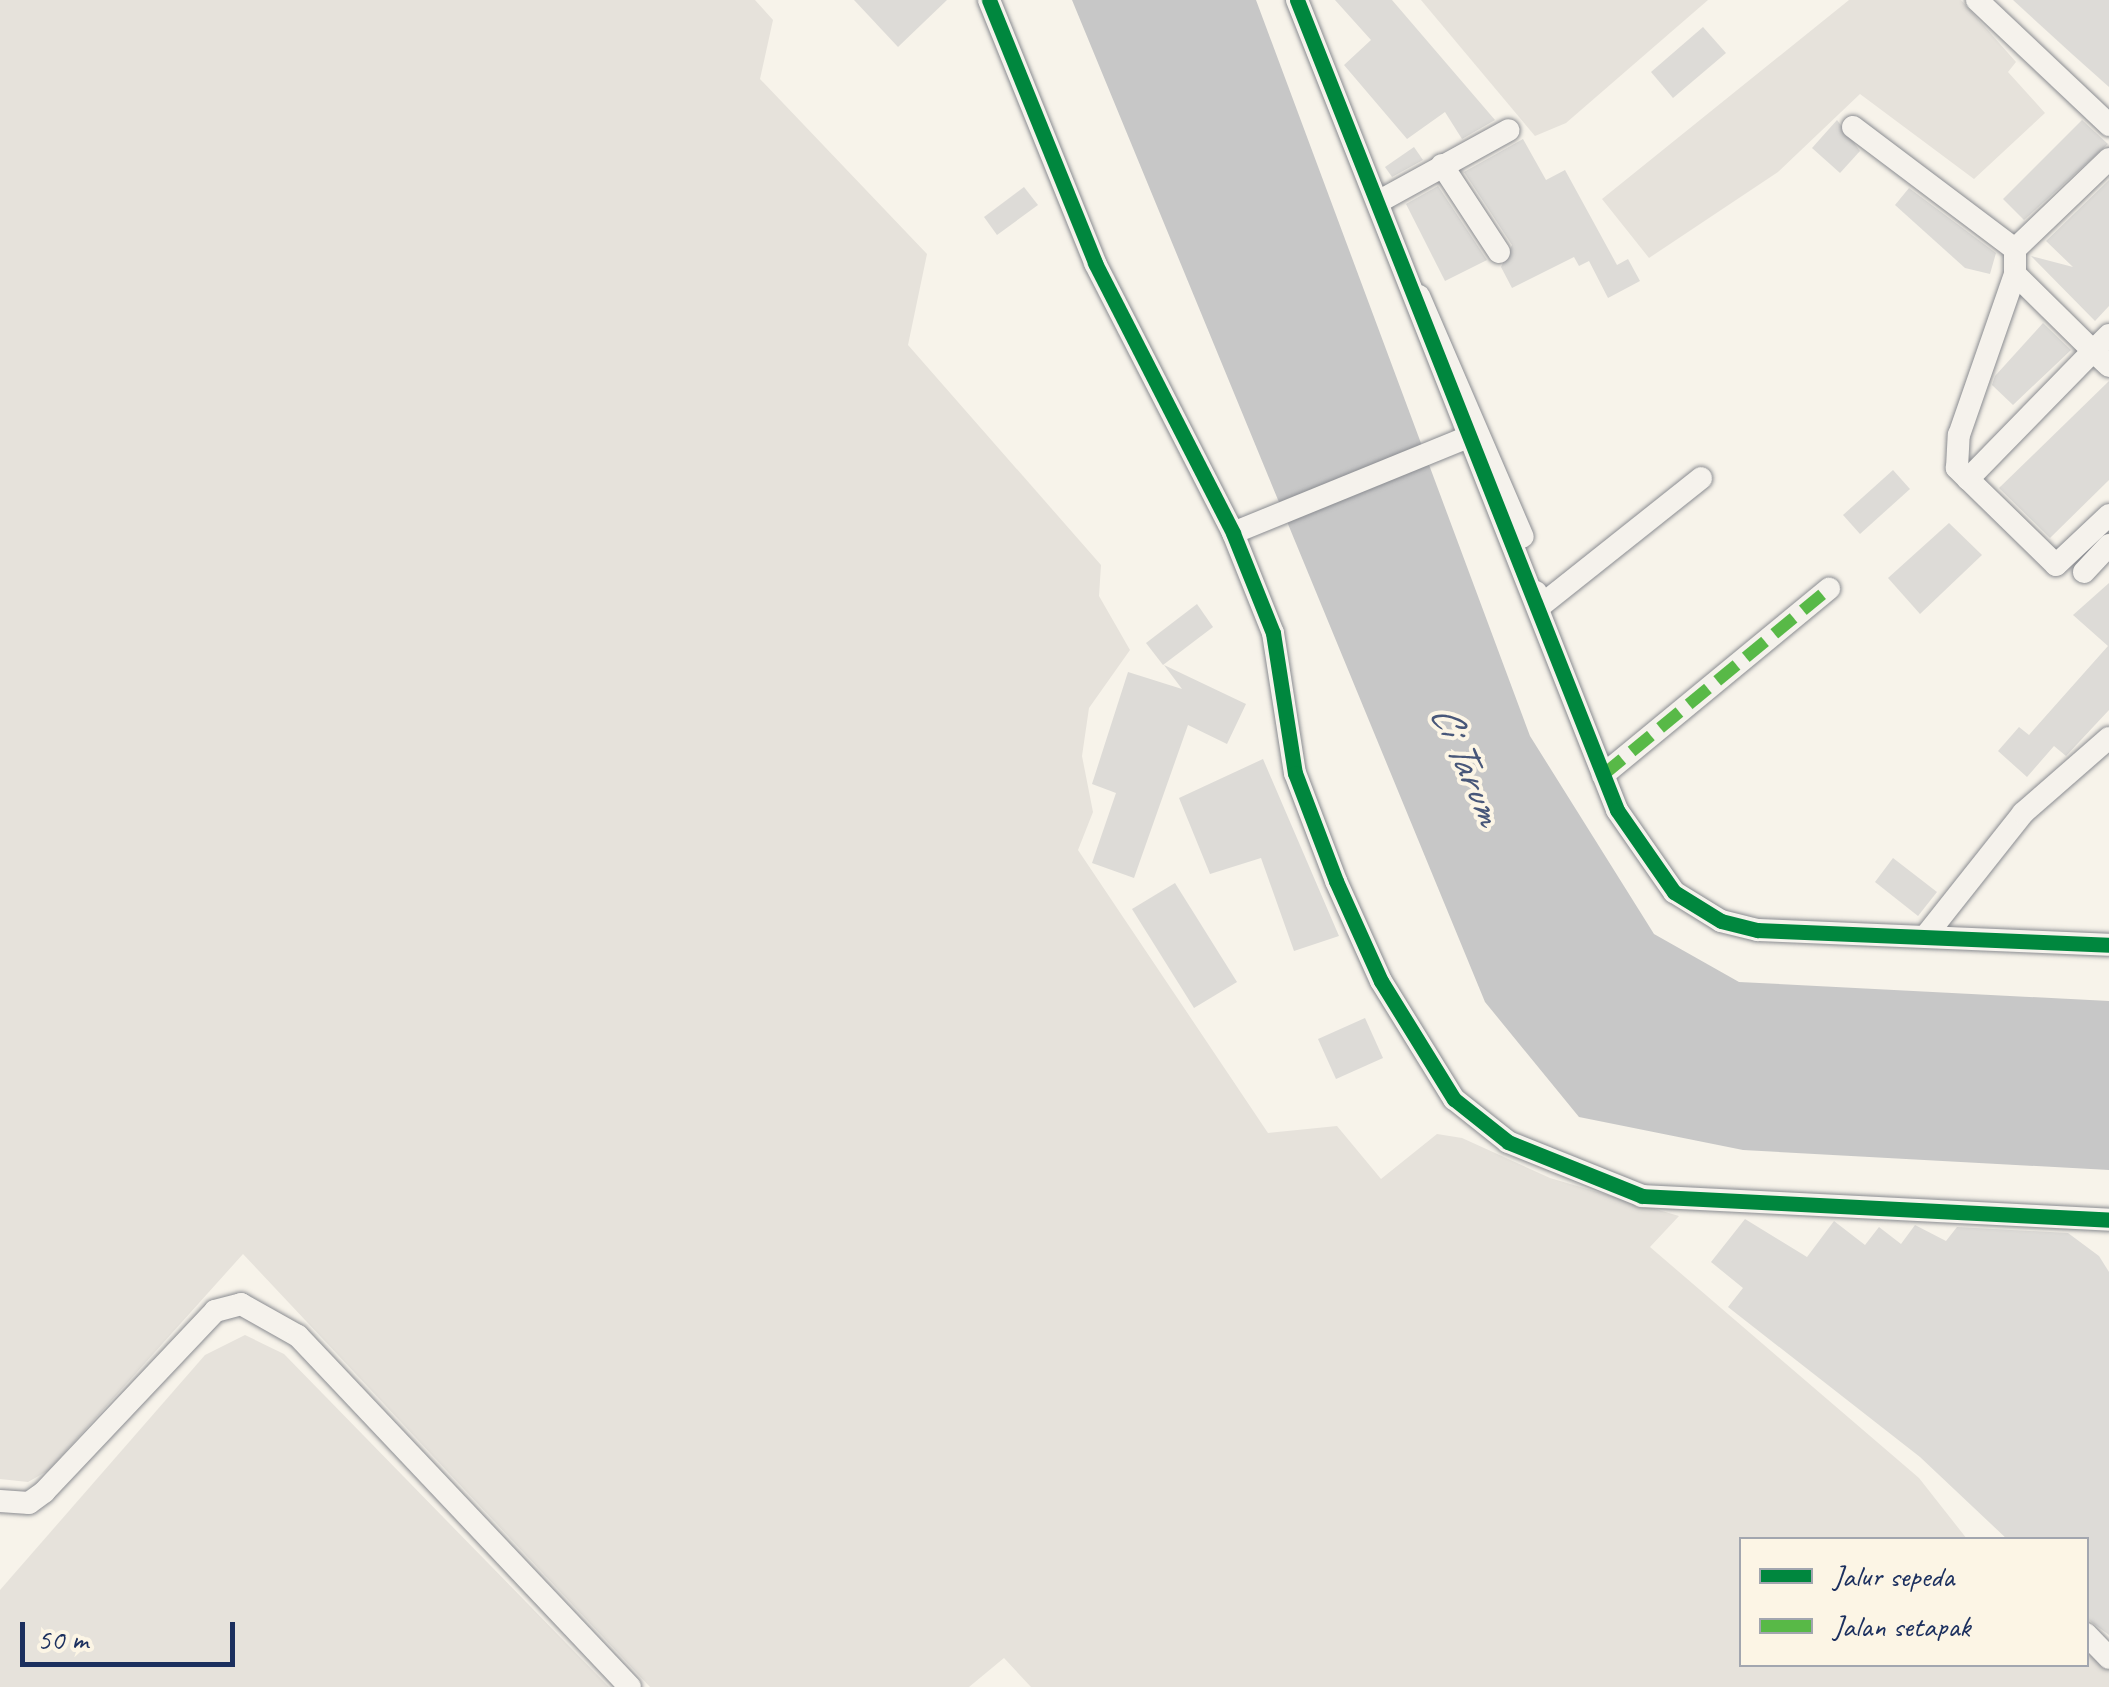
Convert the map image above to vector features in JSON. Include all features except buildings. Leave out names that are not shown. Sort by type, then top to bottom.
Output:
[{"type":"street","points":[[988,0],[1096,263],[1240,530],[1273,633],[1295,773],[1336,881],[1426,1061],[1495,1132],[1642,1196],[2109,1220]]},
{"type":"street","points":[[1977,0],[2109,125]]},
{"type":"street","points":[[1306,4],[1402,271],[1457,442],[1539,606],[1603,775],[1649,861],[1708,915],[1758,930],[1928,933],[2109,944]]},
{"type":"street","points":[[1853,126],[2015,249]]},
{"type":"street","points":[[1378,202],[1509,130]]},
{"type":"street","points":[[2109,159],[2015,249],[2015,274],[1959,435],[1957,468],[2056,566],[2109,515]]},
{"type":"street","points":[[1442,166],[1499,252]]},
{"type":"street","points":[[1402,271],[1466,392],[1521,530],[1539,606]]},
{"type":"street","points":[[1968,479],[2104,351],[2015,274]]},
{"type":"street","points":[[1240,530],[1457,442]]},
{"type":"street","points":[[1539,606],[1702,478]]},
{"type":"street","points":[[2084,572],[2109,545]]},
{"type":"street","points":[[1603,775],[1829,589]]},
{"type":"street","points":[[1928,933],[2023,813],[2109,738]]},
{"type":"street","points":[[0,1501],[29,1503],[44,1492],[215,1312],[241,1304],[298,1336],[630,1687]]},
{"type":"street","points":[[2089,1637],[2109,1658]]},
{"type":"shaded area","points":[[0,0],[755,0],[773,20],[760,79],[927,254],[908,345],[1101,565],[1099,596],[1130,650],[1089,708],[1082,756],[1093,812],[1078,850],[1268,1133],[1337,1126],[1381,1179],[1437,1134],[1462,1138],[1550,1178],[1679,1216],[1650,1247],[1919,1478],[1965,1537],[1739,1537],[1739,1667],[2089,1667],[2089,1649],[2109,1669],[2109,1687],[1031,1687],[1004,1658],[969,1687],[650,1687],[243,1254],[49,1470],[28,1482],[0,1479]]},
{"type":"shaded area","points":[[1421,0],[1708,0],[1566,123],[1535,136]]},
{"type":"shaded area","points":[[1849,0],[1961,0],[2016,62],[2008,72],[2045,113],[1974,179],[1860,94],[1778,172],[1649,258],[1602,199]]},
{"type":"shaded area","points":[[245,1335],[284,1354],[609,1687],[0,1687],[0,1590],[205,1355]]},
{"type":"water","name":"Ci Tarum","points":[[1072,0],[1256,0],[1530,736],[1654,934],[1739,982],[2109,1001],[2109,1170],[1743,1150],[1579,1117],[1485,1002]]},
{"type":"marked path","points":[[1603,775],[1829,589]]},
{"type":"cycle path","points":[[989,0],[1095,263],[1233,533],[1273,633],[1295,773],[1336,881],[1381,981],[1454,1099],[1508,1142],[1642,1196],[2109,1220]]},
{"type":"cycle path","points":[[1297,0],[1617,810],[1674,892],[1721,921],[1758,930],[2109,945]]}]
